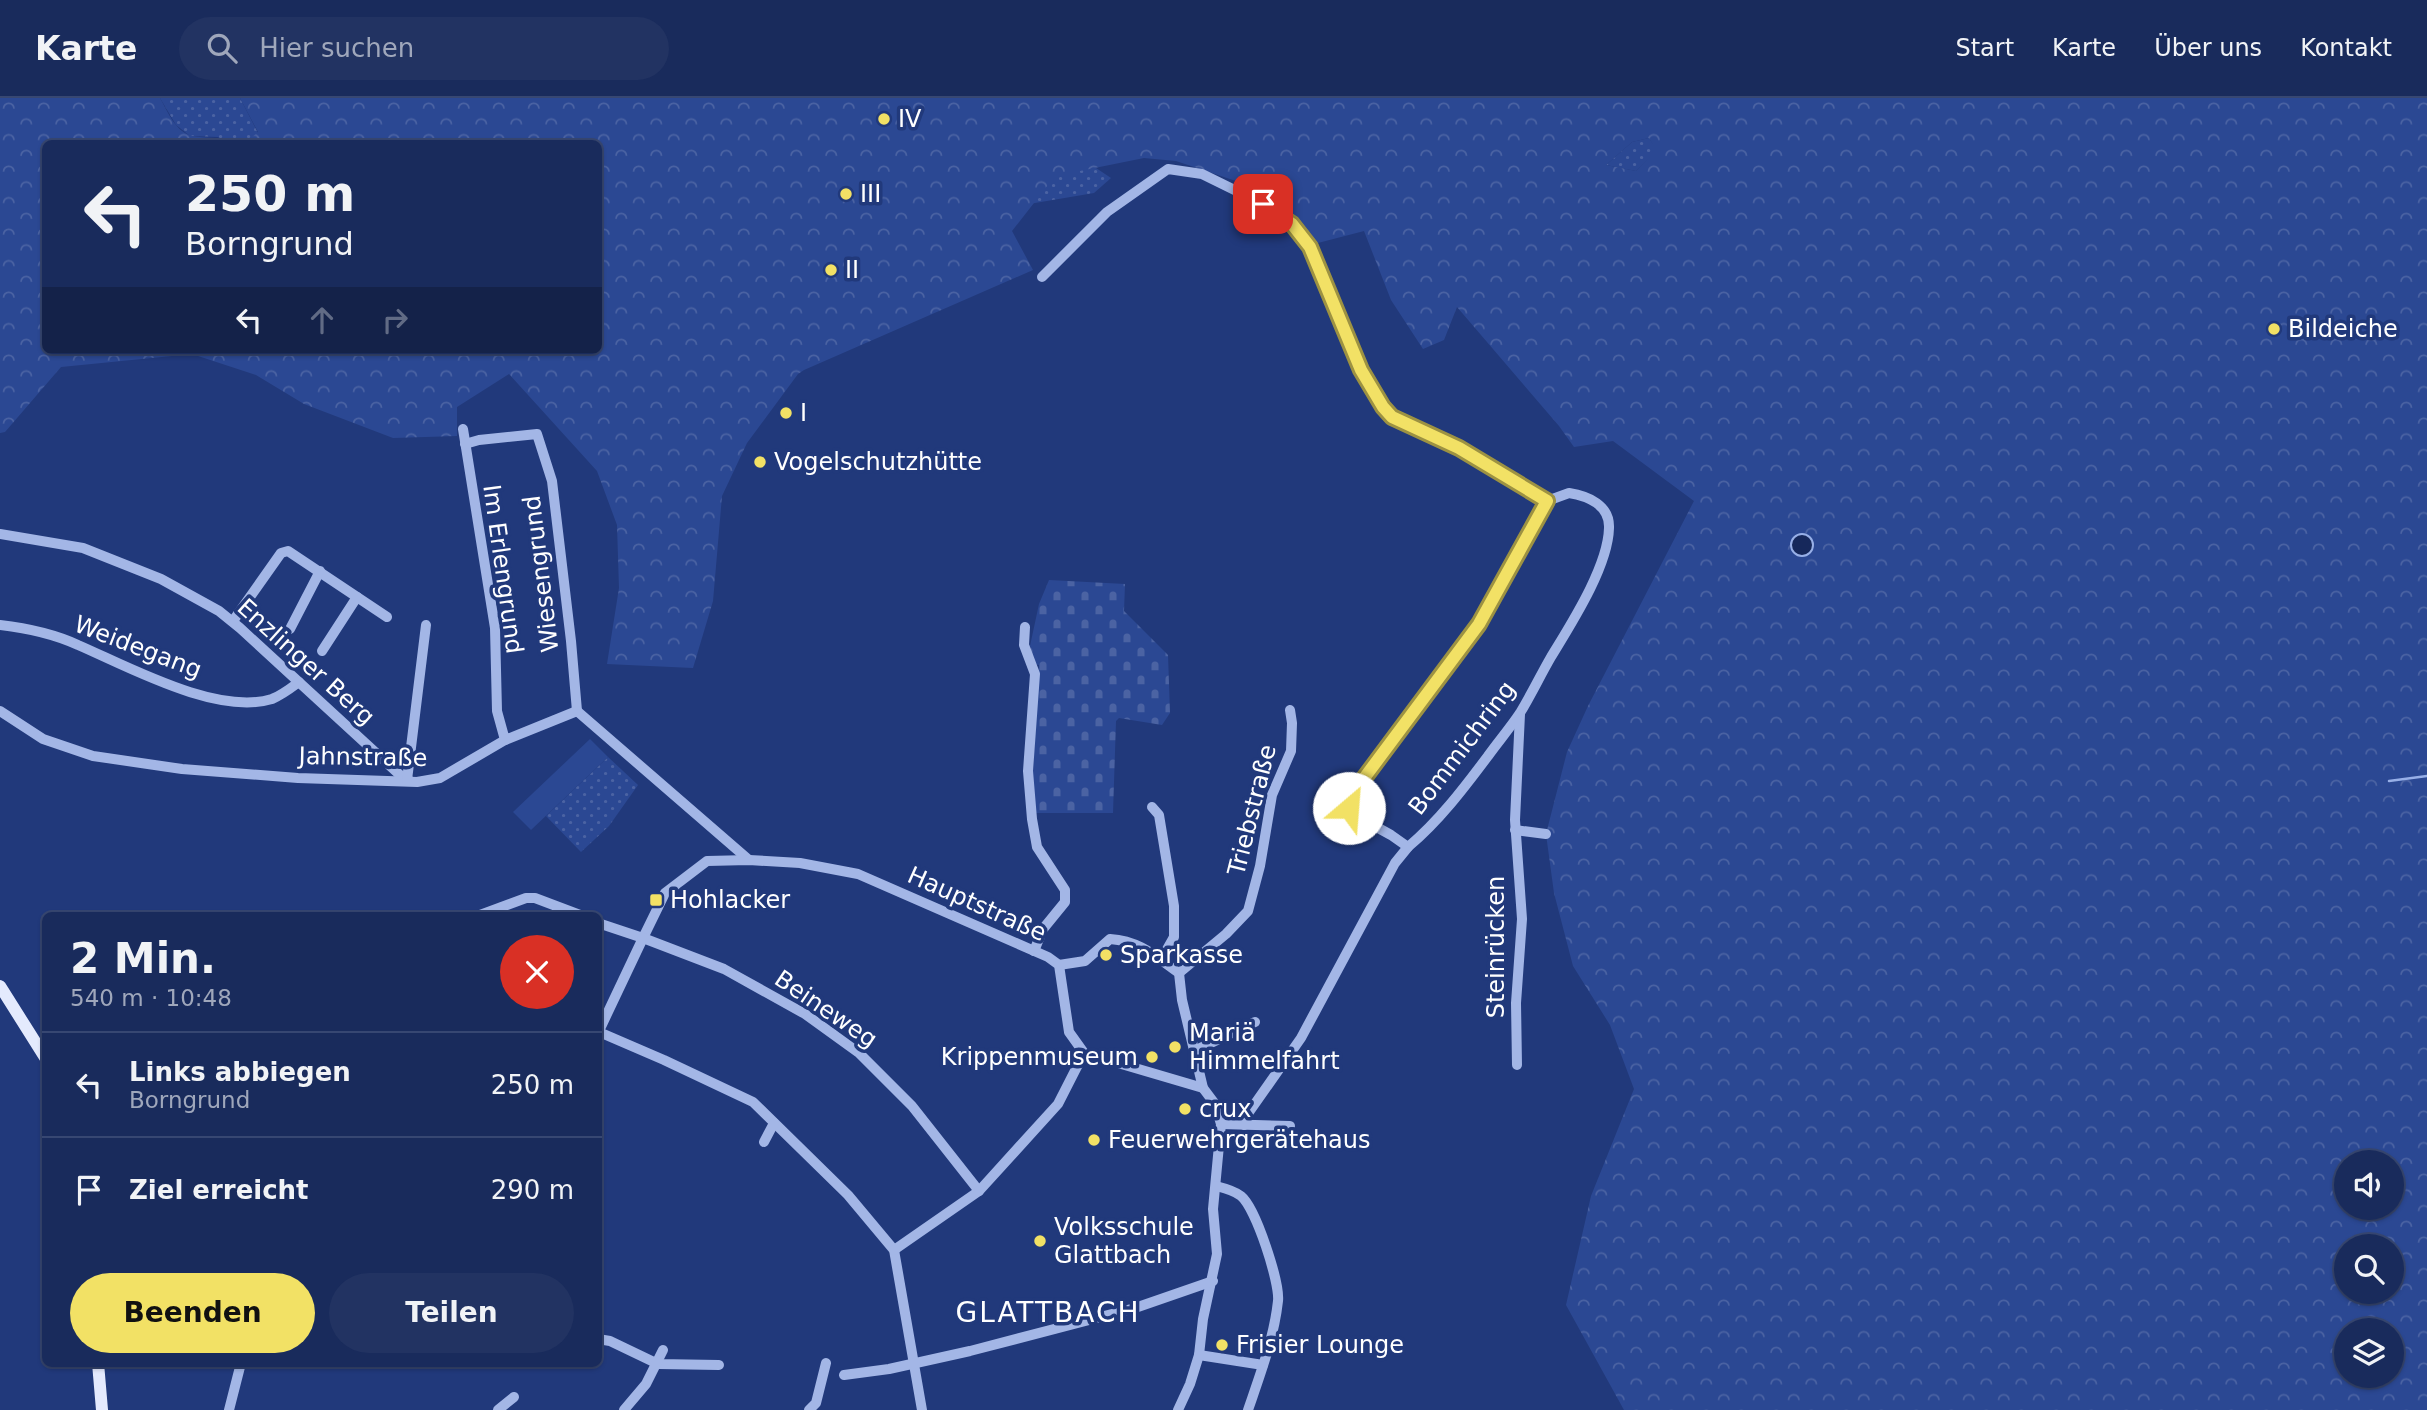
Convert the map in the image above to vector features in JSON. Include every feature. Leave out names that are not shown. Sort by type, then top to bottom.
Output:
[{"type":"main road","points":[[0,986],[42,1053]]},
{"type":"main road","points":[[98,1367],[102,1410]]},
{"type":"street","points":[[1042,277],[1107,212],[1168,169],[1202,174],[1263,204],[1292,224],[1310,247],[1361,370],[1392,417],[1459,448],[1547,501]]},
{"type":"street","name":"Im Erlengrund","points":[[463,429],[495,628],[497,711],[505,740]]},
{"type":"street","name":"Wiesengrund","points":[[465,444],[537,434],[552,481],[577,711]]},
{"type":"street","name":"Bommichring","points":[[1569,493],[1582,495],[1596,501],[1605,513],[1609,526],[1604,555],[1574,620],[1520,713],[1459,793],[1427,831],[1408,848],[1391,835],[1351,813],[1349,802],[1359,785],[1479,624],[1547,501],[1569,493]]},
{"type":"street","name":"Enzlinger Berg","points":[[0,534],[83,548],[161,579],[233,621],[412,781]]},
{"type":"street","points":[[233,621],[281,553],[292,552],[387,617]]},
{"type":"street","points":[[290,629],[320,571]]},
{"type":"street","points":[[323,651],[358,597]]},
{"type":"street","name":"Weidegang","points":[[0,625],[22,628],[76,644],[144,676],[208,696],[263,701],[299,682]]},
{"type":"street","points":[[412,781],[426,625]]},
{"type":"street","points":[[1025,626],[1024,645],[1035,674],[1028,771],[1032,819],[1037,847],[1065,890],[1065,902],[1043,929],[1034,951]]},
{"type":"street","name":"Triebstraße","points":[[1179,973],[1226,934],[1248,911],[1260,866],[1272,795],[1291,751],[1293,723],[1290,710]]},
{"type":"street","name":"Jahnstraße","points":[[0,711],[43,739],[93,756],[182,769],[298,778],[412,781],[440,778],[505,740],[577,711]]},
{"type":"street","points":[[577,711],[749,860]]},
{"type":"street","name":"Steinrücken","points":[[1517,1065],[1516,1003],[1521,919],[1515,830],[1520,713]]},
{"type":"street","points":[[1152,807],[1158,815],[1174,906],[1174,937],[1161,960]]},
{"type":"street","points":[[1515,830],[1546,834]]},
{"type":"street","points":[[1244,1125],[1247,1115],[1301,1038],[1395,863],[1408,848]]},
{"type":"street","name":"Hauptstraße","points":[[643,937],[665,893],[707,861],[800,863],[858,874],[1034,951],[1059,965],[1069,1032],[1084,1053]]},
{"type":"street","points":[[488,912],[526,898],[535,898],[572,912]]},
{"type":"street","points":[[602,924],[643,937],[602,1026]]},
{"type":"street","name":"Beineweg","points":[[643,937],[724,969],[805,1014],[859,1053],[912,1105],[979,1191]]},
{"type":"street","points":[[1059,965],[1085,961],[1110,939],[1128,940],[1179,973],[1182,1000],[1203,1088],[1214,1104],[1221,1124],[1213,1209],[1217,1254],[1213,1281],[1203,1320],[1199,1355],[1178,1410]]},
{"type":"street","points":[[1194,1051],[1255,1022]]},
{"type":"street","points":[[602,1033],[664,1059],[752,1102],[848,1195],[894,1250],[922,1410]]},
{"type":"street","points":[[894,1250],[979,1191],[1058,1104],[1084,1053],[1203,1088]]},
{"type":"street","points":[[764,1142],[774,1123]]},
{"type":"street","points":[[1221,1124],[1290,1126]]},
{"type":"street","points":[[1216,1186],[1241,1196],[1251,1209],[1265,1243],[1279,1298],[1263,1365],[1248,1410]]},
{"type":"street","points":[[844,1375],[914,1364],[1135,1308],[1213,1281]]},
{"type":"street","points":[[602,1340],[658,1364],[719,1365]]},
{"type":"street","points":[[624,1410],[646,1384],[663,1350]]},
{"type":"street","points":[[1199,1355],[1263,1365]]},
{"type":"street","points":[[809,1410],[816,1403],[826,1363]]},
{"type":"street","points":[[229,1410],[240,1367]]},
{"type":"street","points":[[498,1410],[514,1397]]},
{"type":"green space","points":[[0,98],[160,98],[182,131],[193,136],[219,140],[42,140],[42,354],[192,354],[61,367],[5,432],[0,433]]},
{"type":"green space","points":[[160,98],[240,98],[258,133],[250,140],[222,140],[218,137],[190,136],[176,125]]},
{"type":"green space","points":[[240,98],[2427,98],[2427,1410],[1624,1410],[1566,1305],[1591,1196],[1634,1089],[1610,1025],[1573,966],[1554,893],[1546,834],[1567,752],[1694,501],[1613,441],[1574,447],[1457,307],[1444,340],[1423,349],[1391,300],[1364,231],[1314,244],[1284,206],[1245,184],[1176,161],[1144,158],[1055,176],[1012,231],[1033,270],[804,370],[798,374],[747,443],[722,496],[713,601],[693,668],[607,664],[619,588],[617,525],[597,471],[509,374],[457,407],[457,436],[393,438],[304,404],[256,375],[192,354],[602,354],[602,140],[249,140],[258,132]],"holes":[[[1649,138],[1656,150],[1636,171],[1606,165],[1632,142]]]},
{"type":"green space","points":[[1649,138],[1657,150],[1636,171],[1606,165],[1632,142]]},
{"type":"green space","points":[[1093,166],[1111,178],[1094,193],[1023,205],[1015,169]]},
{"type":"green space","points":[[1049,580],[1125,584],[1124,611],[1168,655],[1170,713],[1162,725],[1119,718],[1116,721],[1113,813],[1033,813],[1039,665],[1033,664],[1030,646],[1039,604]]},
{"type":"green space","points":[[590,739],[608,757],[531,830],[513,812]]},
{"type":"green space","points":[[608,757],[638,785],[609,826],[581,852],[546,816]]},
{"type":"shaded area","points":[[1802,534],[1810,537],[1813,545],[1810,553],[1802,556],[1794,553],[1791,545],[1794,537]]},
{"type":"waterway","points":[[2389,781],[2427,776]]},
{"type":"place","name":"IV","points":[[884,119]]},
{"type":"place","name":"III","points":[[846,194]]},
{"type":"place","name":"II","points":[[831,270]]},
{"type":"place","name":"Bildeiche","points":[[2274,329]]},
{"type":"place","name":"I","points":[[786,413]]},
{"type":"place","name":"Vogelschutzhütte","points":[[760,462]]},
{"type":"place","name":"Hohlacker","points":[[656,900]]},
{"type":"place","name":"Sparkasse","points":[[1106,955]]},
{"type":"place","name":"Mariä Himmelfahrt","points":[[1175,1047]]},
{"type":"place","name":"Krippenmuseum","points":[[1152,1057]]},
{"type":"place","name":"crux","points":[[1185,1109]]},
{"type":"place","name":"Feuerwehrgerätehaus","points":[[1094,1140]]},
{"type":"place","name":"Volksschule Glattbach","points":[[1040,1241]]},
{"type":"place","name":"Frisier Lounge","points":[[1222,1345]]},
{"type":"district","name":"GLATTBACH","points":[[1048,1312]]},
{"type":"route","points":[[1263,204],[1292,224],[1310,247],[1361,370],[1392,417],[1459,448],[1547,501],[1479,624],[1359,785],[1349,802],[1349,808]]}]
